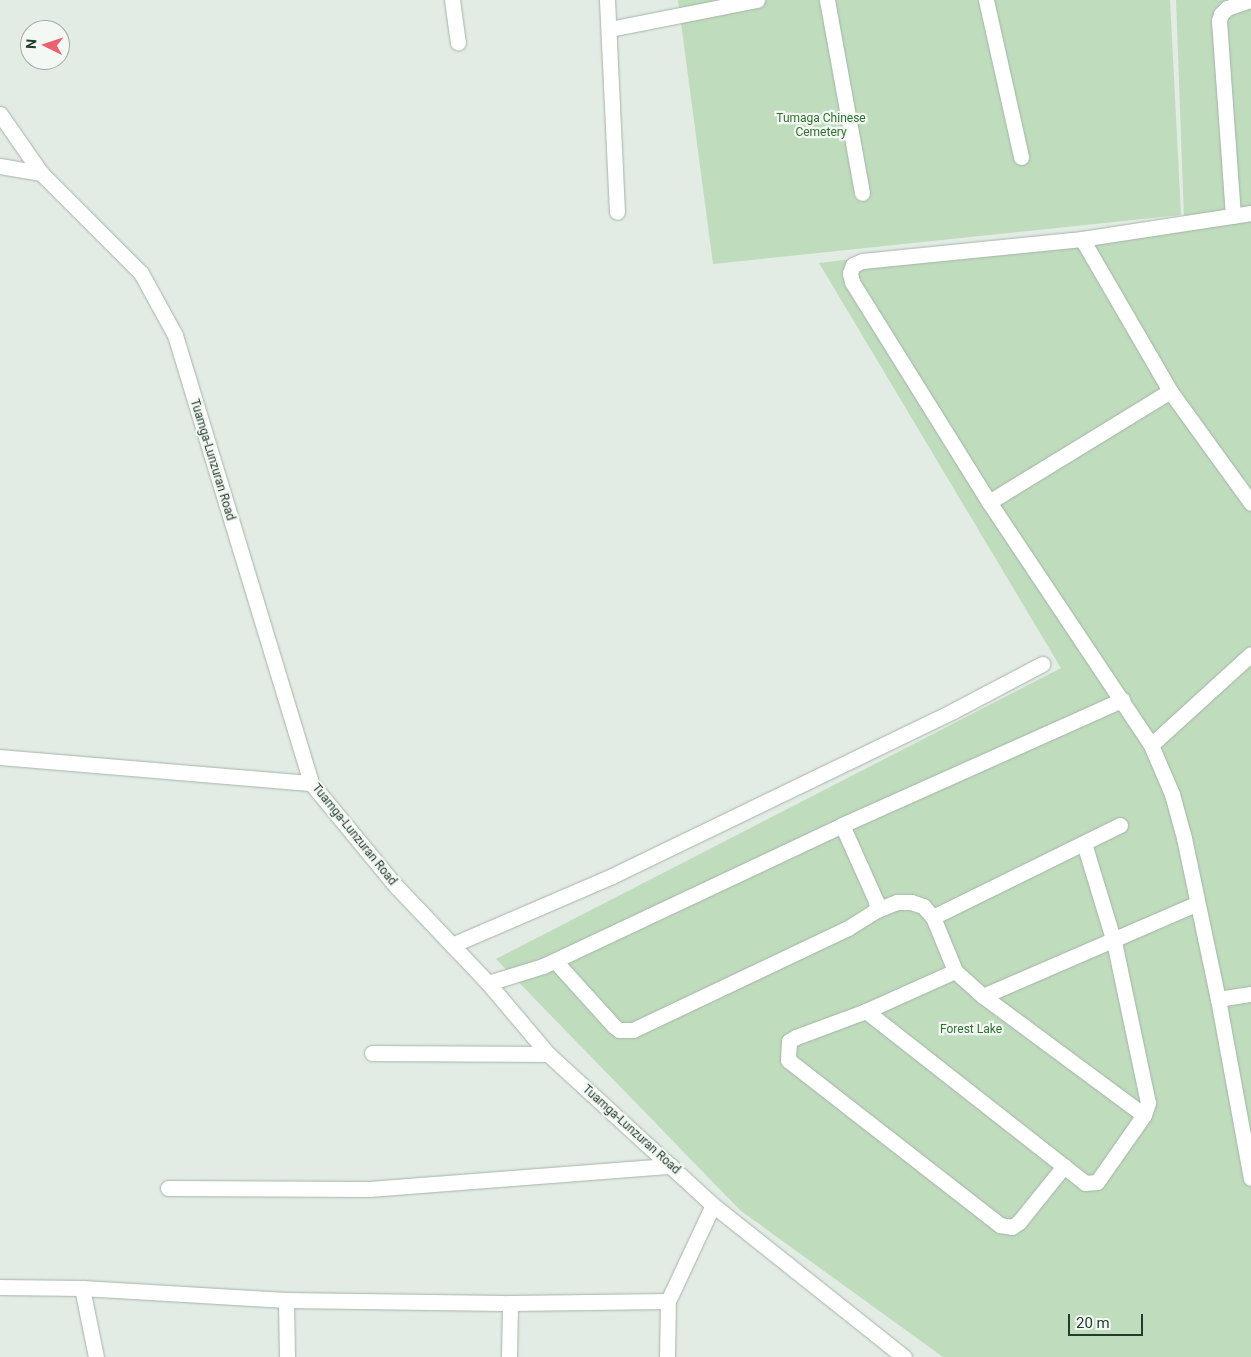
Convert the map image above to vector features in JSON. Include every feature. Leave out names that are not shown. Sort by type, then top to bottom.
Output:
[{"type":"street","points":[[452,0],[458,43]]},
{"type":"street","points":[[607,0],[610,29],[617,212]]},
{"type":"street","points":[[610,29],[757,0]]},
{"type":"street","points":[[827,0],[862,193]]},
{"type":"street","points":[[986,0],[1021,156]]},
{"type":"street","points":[[1233,216],[1219,21],[1220,14],[1227,8],[1250,0]]},
{"type":"street","name":"Tuamga-Lunzuran Road","points":[[0,114],[41,173],[141,273],[175,335],[311,783],[396,886],[488,983],[548,1054],[713,1205],[904,1357]]},
{"type":"street","points":[[0,166],[41,173]]},
{"type":"street","points":[[1251,213],[1082,239],[862,261],[853,265],[850,273],[852,282],[989,502],[1151,745],[1172,794],[1218,1000],[1251,1178]]},
{"type":"street","points":[[1082,239],[1170,391],[1251,503]]},
{"type":"street","points":[[989,502],[1170,391]]},
{"type":"street","points":[[1151,745],[1251,654]]},
{"type":"street","points":[[452,946],[620,872],[952,711],[1042,664]]},
{"type":"street","points":[[488,983],[555,961],[842,825],[1122,700]]},
{"type":"street","points":[[0,757],[311,783]]},
{"type":"street","points":[[842,825],[876,901],[877,910]]},
{"type":"street","points":[[933,917],[1120,825]]},
{"type":"street","points":[[866,1011],[1085,1183],[1098,1182],[1144,1115],[1147,1090],[1114,942],[1084,843]]},
{"type":"street","points":[[555,961],[614,1026],[619,1030],[633,1030],[848,928],[877,910],[897,902],[911,902],[923,906],[933,917],[955,971],[983,996],[1144,1115]]},
{"type":"street","points":[[983,996],[1114,942],[1196,904]]},
{"type":"street","points":[[955,971],[866,1011],[789,1041],[788,1060],[1000,1225],[1012,1227],[1019,1222],[1064,1166]]},
{"type":"street","points":[[1218,1000],[1251,994]]},
{"type":"street","points":[[372,1052],[548,1054]]},
{"type":"street","points":[[168,1188],[369,1189],[671,1166]]},
{"type":"street","points":[[667,1357],[668,1302],[713,1205]]},
{"type":"street","points":[[0,1287],[82,1288],[286,1300],[510,1303],[668,1302]]},
{"type":"street","points":[[82,1288],[96,1357]]},
{"type":"street","points":[[286,1300],[287,1357]]},
{"type":"street","points":[[509,1357],[510,1303]]},
{"type":"green space","name":"Tumaga Chinese Cemetery","points":[[678,0],[1170,0],[1181,215],[713,264]]},
{"type":"green space","name":"Forest Lake","points":[[1176,0],[1251,0],[1251,1357],[943,1357],[741,1211],[496,959],[1061,668],[819,263],[1184,219]]}]
